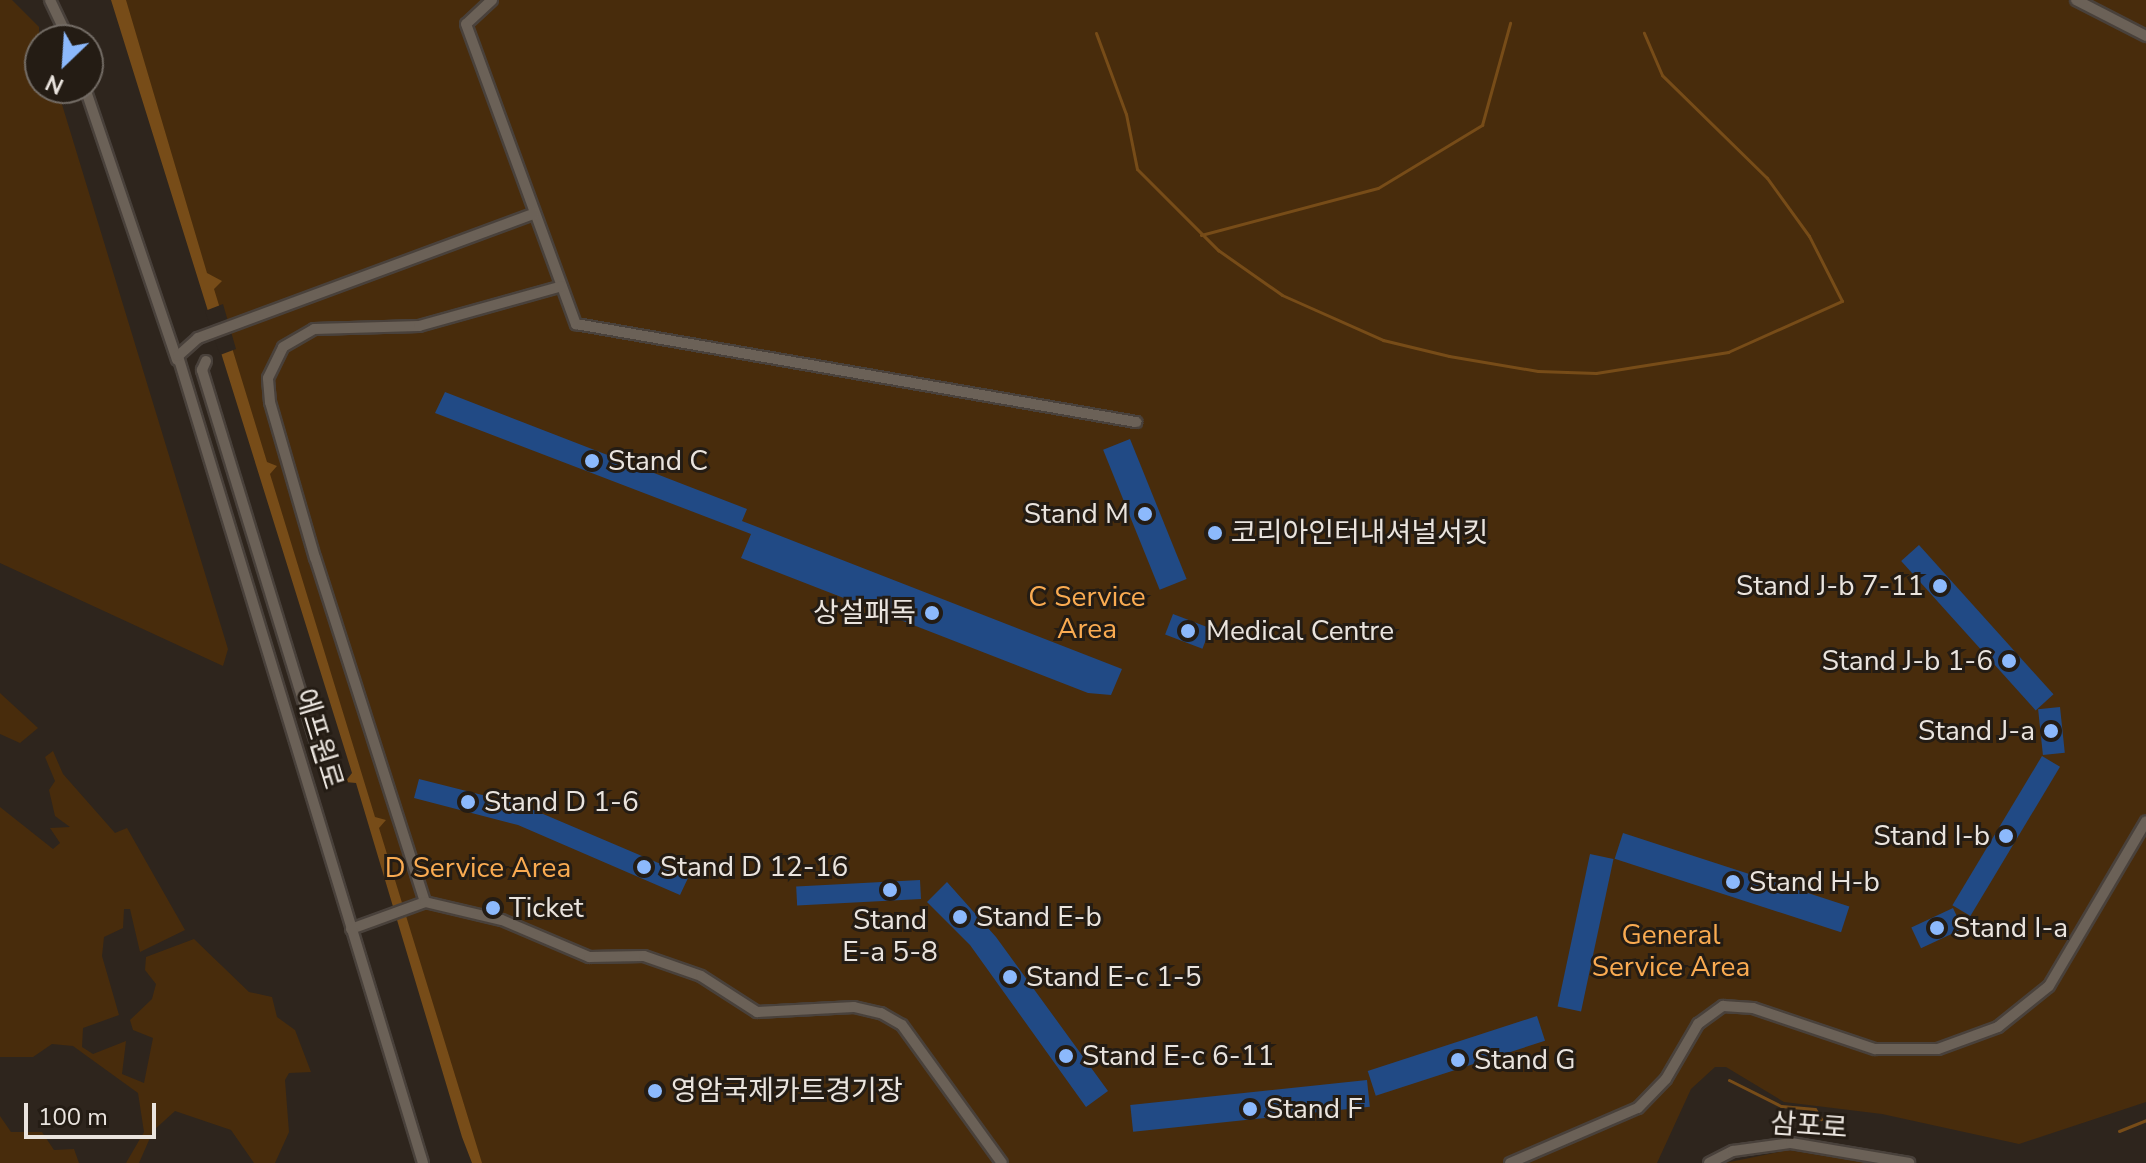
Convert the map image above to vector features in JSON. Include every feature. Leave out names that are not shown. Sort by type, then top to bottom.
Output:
[{"type":"street","points":[[50,0],[61,24]]},
{"type":"street","points":[[492,0],[466,24],[576,324],[1136,422]]},
{"type":"street","points":[[2076,0],[2146,36]]},
{"type":"street","name":"에프원로","points":[[90,104],[178,362],[423,1163]]},
{"type":"street","points":[[178,362],[183,346],[198,338],[534,214]]},
{"type":"street","points":[[425,902],[315,558],[268,378],[283,347],[314,329],[419,326],[562,286]]},
{"type":"street","points":[[206,361],[202,370],[315,739]]},
{"type":"street","points":[[1510,1163],[1638,1108],[1666,1079],[1698,1024],[1723,1006],[1753,1008],[1875,1049],[1938,1049],[1998,1027],[2049,986],[2146,821]]},
{"type":"street","points":[[351,929],[425,902],[502,920],[589,957],[644,956],[701,976],[757,1012],[854,1007],[891,1017],[1002,1163]]},
{"type":"street","name":"삼포로","points":[[1709,1163],[1733,1151],[1791,1143],[1909,1163]]},
{"type":"green space","points":[[0,0],[12,0],[36,24],[24,24],[24,104],[62,104],[228,649],[223,666],[0,563]]},
{"type":"green space","name":"코리아인터내셔널서킷","points":[[120,0],[2146,0],[2146,1102],[2019,1144],[1882,1114],[1784,1102],[1726,1067],[1715,1067],[1691,1089],[1657,1163],[476,1163]]},
{"type":"green space","points":[[0,693],[38,728],[20,743],[0,734]]},
{"type":"green space","points":[[53,751],[63,774],[115,833],[127,828],[185,930],[140,952],[130,909],[124,909],[123,928],[104,937],[102,956],[119,1015],[83,1028],[82,1047],[93,1054],[126,1041],[122,1074],[144,1083],[153,1038],[133,1030],[130,1020],[152,999],[156,984],[145,970],[146,957],[194,939],[249,992],[272,997],[277,1017],[295,1030],[311,1072],[289,1073],[285,1080],[289,1132],[275,1163],[254,1163],[231,1130],[175,1111],[153,1131],[139,1163],[126,1163],[144,1132],[138,1093],[73,1046],[52,1044],[33,1057],[0,1057],[0,807],[53,849],[60,843],[50,828],[70,827],[55,816],[49,790],[55,781],[45,757]]},
{"type":"green space","points":[[0,1116],[11,1132],[42,1132],[54,1150],[74,1149],[79,1163],[0,1163]]},
{"type":"green space","points":[[1788,1150],[1868,1163],[1725,1163]]},
{"type":"shaded area","points":[[111,0],[126,0],[207,273],[222,281],[214,289],[267,462],[277,466],[270,474],[375,817],[386,820],[379,828],[482,1163],[472,1163],[462,1137],[356,783],[345,782],[352,773]]},
{"type":"pier","points":[[223,304],[236,349],[220,355],[205,311]]},
{"type":"building","name":"상설패독","points":[[445,392],[747,509],[742,521],[1122,669],[1111,695],[1088,693],[741,558],[751,534],[435,413]]},
{"type":"building","name":"Stand M","points":[[1130,439],[1187,579],[1160,590],[1103,450]]},
{"type":"building","points":[[1919,545],[2053,694],[2036,710],[1901,561]]},
{"type":"building","name":"Medical Centre","points":[[1173,614],[1210,628],[1202,649],[1165,635]]},
{"type":"building","name":"Stand J-a","points":[[2060,707],[2065,753],[2043,755],[2038,709]]},
{"type":"building","name":"Stand I-b","points":[[2042,756],[2060,767],[1970,916],[1952,905]]},
{"type":"building","points":[[419,779],[522,805],[689,876],[680,895],[518,825],[414,798]]},
{"type":"building","name":"Stand H-b","points":[[1623,833],[1849,907],[1841,932],[1615,859]]},
{"type":"building","points":[[1590,854],[1613,859],[1581,1012],[1558,1007]]},
{"type":"building","points":[[920,880],[921,899],[797,905],[796,886]]},
{"type":"building","points":[[947,882],[996,937],[1108,1091],[1086,1107],[970,945],[927,902]]},
{"type":"building","name":"Stand I-a","points":[[1953,908],[1963,929],[1921,948],[1911,927]]},
{"type":"building","name":"Stand G","points":[[1537,1016],[1545,1041],[1376,1096],[1368,1071]]},
{"type":"building","name":"Stand F","points":[[1367,1080],[1370,1107],[1133,1132],[1130,1105]]},
{"type":"waterway","points":[[1201,235],[1378,188],[1482,125],[1510,23]]},
{"type":"waterway","points":[[1096,33],[1126,114],[1137,169],[1218,250],[1282,295],[1383,340],[1449,356],[1538,371],[1596,373],[1728,352],[1842,301],[1809,236],[1767,178],[1662,75],[1644,33]]},
{"type":"waterway","points":[[1729,1080],[1781,1106],[1815,1109],[1821,1119]]},
{"type":"waterway","points":[[2119,1131],[2146,1120]]},
{"type":"place","name":"Stand C","points":[[592,461]]},
{"type":"place","name":"Stand M","points":[[1145,514]]},
{"type":"place","name":"코리아인터내셔널서킷","points":[[1215,533]]},
{"type":"place","name":"Stand J-b 7-11","points":[[1940,586]]},
{"type":"place","name":"상설패독","points":[[932,613]]},
{"type":"place","name":"Medical Centre","points":[[1188,631]]},
{"type":"place","name":"Stand J-b 1-6","points":[[2009,661]]},
{"type":"place","name":"Stand J-a","points":[[2051,731]]},
{"type":"place","name":"Stand D 1-6","points":[[468,802]]},
{"type":"place","name":"Stand I-b","points":[[2006,836]]},
{"type":"place","name":"Stand D 12-16","points":[[644,867]]},
{"type":"place","name":"Stand H-b","points":[[1733,882]]},
{"type":"place","name":"Stand E-a 5-8","points":[[890,890]]},
{"type":"place","name":"Ticket","points":[[493,908]]},
{"type":"place","name":"Stand E-b","points":[[960,917]]},
{"type":"place","name":"Stand I-a","points":[[1937,928]]},
{"type":"place","name":"Stand E-c 1-5","points":[[1010,977]]},
{"type":"place","name":"Stand E-c 6-11","points":[[1066,1056]]},
{"type":"place","name":"Stand G","points":[[1458,1060]]},
{"type":"place","name":"영암국제카트경기장","points":[[655,1091]]},
{"type":"place","name":"Stand F","points":[[1250,1109]]},
{"type":"park label","name":"C Service Area","points":[[1087,613]]},
{"type":"park label","name":"D Service Area","points":[[478,868]]},
{"type":"park label","name":"General Service Area","points":[[1671,951]]}]
